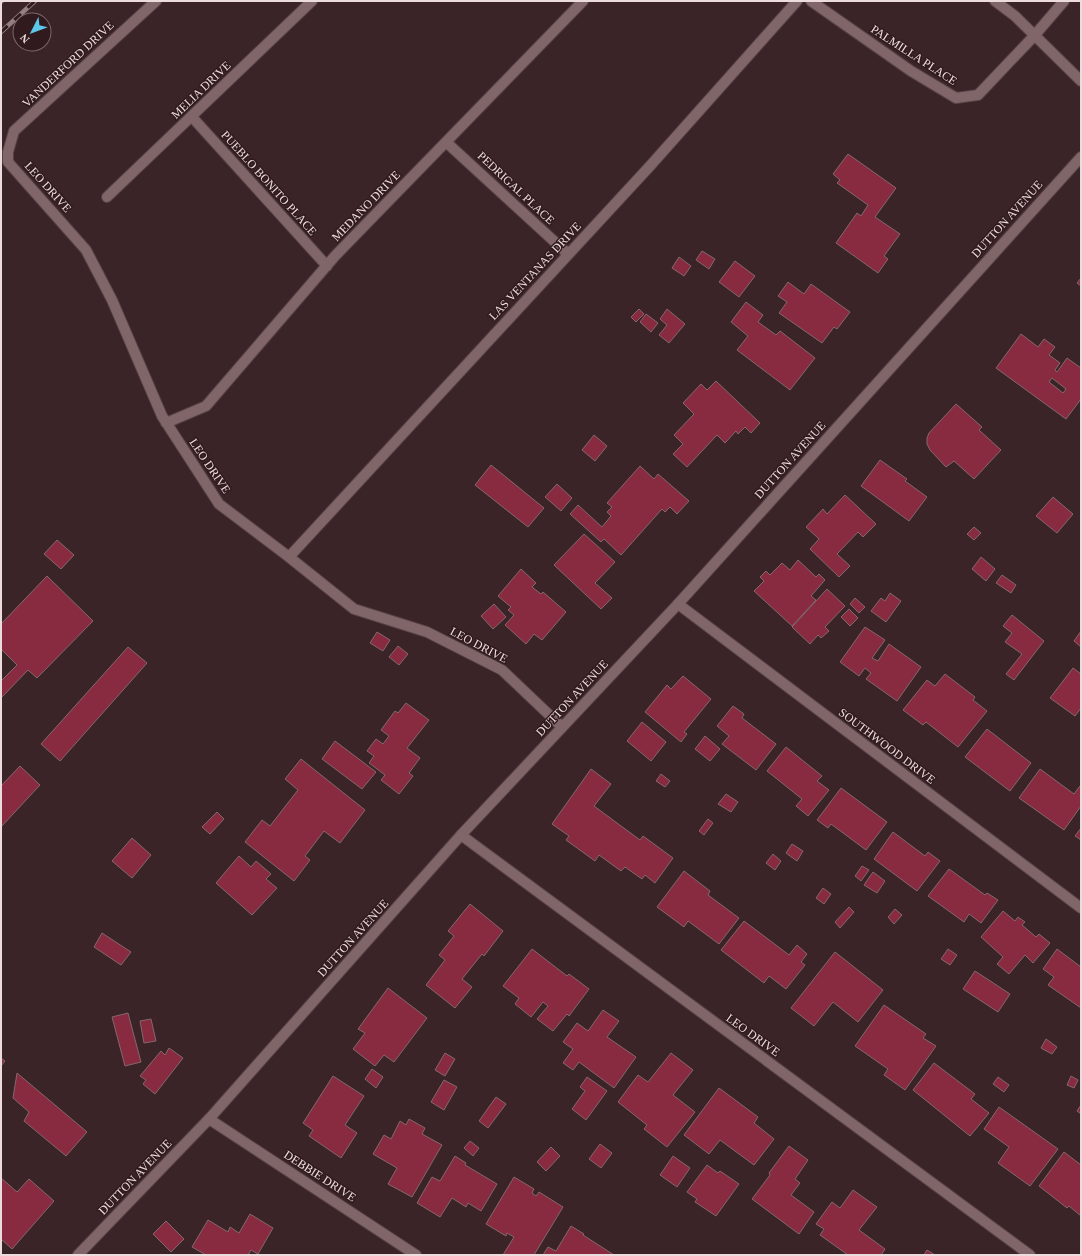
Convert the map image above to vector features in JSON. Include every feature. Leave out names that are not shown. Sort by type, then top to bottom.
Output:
[{"type":"street","name":"VANDERFORD DRIVE","points":[[8,152],[14,131],[156,1]]},
{"type":"street","name":"MELIA DRIVE","points":[[107,197],[312,1]]},
{"type":"street","name":"MEDANO DRIVE","points":[[166,423],[206,406],[327,266],[583,1]]},
{"type":"street","name":"LAS VENTANAS DRIVE","points":[[289,557],[650,166],[798,1]]},
{"type":"street","name":"PALMILLA PLACE","points":[[811,1],[911,71],[956,98],[978,95],[1034,36],[1064,1]]},
{"type":"street","points":[[995,1],[1015,16],[1081,81]]},
{"type":"street","name":"PUEBLO BONITO PLACE","points":[[192,117],[327,266]]},
{"type":"street","name":"PEDRIGAL PLACE","points":[[446,142],[568,254]]},
{"type":"street","name":"LEO DRIVE","points":[[8,152],[8,162],[86,250],[112,300],[162,416],[219,504],[354,609],[427,632],[502,670],[562,727]]},
{"type":"street","name":"DUTTON AVENUE","points":[[78,1255],[209,1120],[461,835],[678,604],[1081,157]]},
{"type":"street","name":"SOUTHWOOD DRIVE","points":[[678,604],[1081,908]]},
{"type":"street","name":"LEO DRIVE","points":[[461,835],[1030,1255]]},
{"type":"street","name":"DEBBIE DRIVE","points":[[209,1120],[416,1255]]},
{"type":"building","points":[[848,154],[896,188],[875,217],[900,234],[884,256],[888,259],[878,273],[836,243],[857,213],[861,216],[868,205],[837,183],[840,180],[833,174]]},
{"type":"building","points":[[702,251],[715,259],[709,269],[696,260]]},
{"type":"building","points":[[679,257],[691,266],[684,276],[672,268]]},
{"type":"building","points":[[735,261],[755,276],[739,297],[719,282]]},
{"type":"building","points":[[1081,278],[1081,286],[1077,283]]},
{"type":"building","points":[[788,282],[804,294],[811,284],[850,312],[837,329],[834,327],[822,343],[779,313],[787,302],[778,296]]},
{"type":"building","points":[[746,302],[763,315],[758,322],[776,335],[780,331],[815,358],[790,390],[737,350],[748,336],[731,322]]},
{"type":"building","points":[[639,309],[644,314],[636,322],[631,317]]},
{"type":"building","points":[[667,309],[685,324],[669,343],[659,335],[667,325],[660,319]]},
{"type":"building","points":[[646,314],[658,323],[651,332],[640,322]]},
{"type":"building","points":[[1021,334],[1038,347],[1044,339],[1055,347],[1049,355],[1060,363],[1055,370],[1057,372],[1067,358],[1081,368],[1081,399],[1066,419],[996,368]],"holes":[[[1052,378],[1066,389],[1063,393],[1049,382]]]},
{"type":"building","points":[[716,381],[760,423],[751,433],[745,427],[738,434],[736,431],[725,443],[717,435],[687,467],[673,454],[683,444],[674,435],[694,414],[683,403],[701,384],[707,390]]},
{"type":"building","points":[[956,404],[982,427],[979,430],[1001,450],[974,479],[954,461],[946,467],[930,450],[927,444],[929,433]]},
{"type":"building","points":[[594,435],[607,446],[595,461],[582,450]]},
{"type":"building","points":[[880,460],[907,479],[905,481],[927,497],[909,521],[861,486]]},
{"type":"building","points":[[491,465],[544,508],[528,527],[475,485]]},
{"type":"building","points":[[640,466],[654,479],[658,474],[689,501],[677,514],[670,507],[665,512],[662,509],[621,555],[604,539],[601,542],[570,514],[578,505],[602,527],[611,516],[607,512],[612,507],[607,503]]},
{"type":"building","points":[[557,484],[572,498],[561,511],[545,497]]},
{"type":"building","points":[[845,495],[876,524],[863,537],[858,532],[837,554],[850,566],[839,577],[810,549],[819,539],[806,527],[823,509],[827,514]]},
{"type":"building","points":[[1053,497],[1073,514],[1057,533],[1036,516]]},
{"type":"building","points":[[974,527],[981,533],[974,540],[967,534]]},
{"type":"building","points":[[584,534],[615,562],[595,583],[612,598],[601,609],[554,565]]},
{"type":"building","points":[[57,540],[74,555],[61,569],[44,554]]},
{"type":"building","points":[[981,557],[995,569],[986,581],[972,569]]},
{"type":"building","points":[[798,560],[816,577],[819,574],[825,580],[811,596],[816,600],[792,626],[754,591],[764,581],[760,577],[766,571],[770,575],[782,563],[790,570]]},
{"type":"building","points":[[521,569],[536,583],[532,587],[541,594],[543,592],[566,612],[542,640],[534,634],[526,644],[505,625],[514,615],[508,610],[511,607],[498,596]]},
{"type":"building","points":[[1002,575],[1016,585],[1011,593],[996,583]]},
{"type":"building","points":[[47,576],[93,621],[37,678],[28,670],[1,698],[1,681],[17,665],[1,649],[1,624]]},
{"type":"building","points":[[827,589],[845,606],[825,627],[829,631],[821,638],[818,635],[810,644],[792,627]]},
{"type":"building","points":[[890,593],[901,601],[886,622],[871,611],[881,598],[885,601]]},
{"type":"building","points":[[855,598],[865,607],[859,613],[850,604]]},
{"type":"building","points":[[494,604],[506,617],[493,629],[481,616]]},
{"type":"building","points":[[849,609],[858,618],[850,626],[841,617]]},
{"type":"building","points":[[1012,615],[1044,641],[1014,680],[1006,674],[1022,654],[1005,642],[1012,633],[1003,626]]},
{"type":"building","points":[[865,627],[885,640],[872,658],[878,661],[889,644],[921,667],[897,701],[866,679],[871,673],[865,668],[859,676],[840,662]]},
{"type":"building","points":[[1081,631],[1081,647],[1074,641]]},
{"type":"building","points":[[377,632],[390,640],[383,651],[370,643]]},
{"type":"building","points":[[398,646],[408,654],[399,665],[389,657]]},
{"type":"building","points":[[128,647],[147,663],[60,761],[41,744]]},
{"type":"building","points":[[1073,668],[1081,674],[1081,708],[1075,716],[1050,698]]},
{"type":"building","points":[[945,674],[975,697],[973,700],[987,711],[958,747],[926,722],[923,725],[903,710],[927,680],[935,686]]},
{"type":"building","points":[[683,676],[711,699],[684,732],[687,734],[681,742],[645,712],[667,685],[671,689]]},
{"type":"building","points":[[406,703],[429,720],[407,748],[420,758],[409,773],[413,776],[399,794],[381,780],[385,775],[369,763],[374,756],[367,751],[376,739],[383,744],[389,736],[381,730],[395,711],[398,713]]},
{"type":"building","points":[[733,706],[744,714],[742,718],[776,744],[756,770],[722,744],[729,736],[717,726]]},
{"type":"building","points":[[642,722],[666,742],[651,761],[627,741]]},
{"type":"building","points":[[987,729],[1031,763],[1010,791],[965,757]]},
{"type":"building","points":[[705,736],[720,749],[710,761],[695,749]]},
{"type":"building","points":[[335,741],[376,772],[362,789],[322,759]]},
{"type":"building","points":[[786,747],[822,776],[817,781],[829,790],[808,816],[796,806],[802,799],[767,771]]},
{"type":"building","points":[[301,759],[365,810],[340,843],[324,831],[305,856],[310,860],[294,881],[245,842],[262,820],[270,826],[298,790],[285,779]]},
{"type":"building","points":[[20,766],[40,785],[1,827],[1,786]]},
{"type":"building","points":[[591,769],[611,784],[594,806],[640,840],[643,836],[673,858],[655,883],[645,875],[642,879],[625,867],[621,871],[599,855],[595,861],[566,840],[569,836],[552,824]]},
{"type":"building","points":[[1040,769],[1074,794],[1080,786],[1081,787],[1081,806],[1064,830],[1019,798]]},
{"type":"building","points":[[661,774],[670,781],[665,787],[656,781]]},
{"type":"building","points":[[841,788],[887,822],[866,850],[831,824],[828,828],[817,820]]},
{"type":"building","points":[[726,794],[738,802],[731,812],[718,804]]},
{"type":"building","points":[[217,812],[224,819],[210,834],[202,827]]},
{"type":"building","points":[[708,819],[713,823],[704,835],[699,831]]},
{"type":"building","points":[[1081,828],[1081,840],[1075,836]]},
{"type":"building","points":[[893,832],[925,856],[928,852],[940,861],[917,891],[874,859]]},
{"type":"building","points":[[132,838],[151,855],[132,878],[112,861]]},
{"type":"building","points":[[792,844],[803,851],[797,861],[786,853]]},
{"type":"building","points":[[773,854],[781,861],[775,870],[766,863]]},
{"type":"building","points":[[239,856],[251,867],[256,861],[271,874],[266,879],[277,888],[252,915],[216,883]]},
{"type":"building","points":[[862,866],[869,870],[861,881],[855,876]]},
{"type":"building","points":[[949,869],[985,895],[987,893],[998,900],[981,923],[969,914],[964,922],[928,896]]},
{"type":"building","points":[[684,871],[710,891],[708,895],[739,918],[719,944],[688,921],[684,927],[657,907]]},
{"type":"building","points":[[873,872],[885,881],[877,893],[864,885]]},
{"type":"building","points":[[823,888],[831,894],[824,904],[816,898]]},
{"type":"building","points":[[470,904],[503,931],[484,956],[482,954],[462,979],[472,987],[455,1008],[426,985],[445,960],[439,955],[454,936],[448,931]]},
{"type":"building","points":[[849,907],[854,912],[840,928],[835,922]]},
{"type":"building","points":[[895,909],[902,915],[894,924],[888,917]]},
{"type":"building","points":[[1003,911],[1015,921],[1018,917],[1025,922],[1022,925],[1036,937],[1039,934],[1050,943],[1033,963],[1025,955],[1009,974],[997,964],[1003,957],[981,937]]},
{"type":"building","points":[[744,921],[789,955],[797,945],[807,954],[801,962],[805,965],[786,989],[769,976],[764,983],[721,950]]},
{"type":"building","points":[[102,933],[131,952],[121,965],[94,947]]},
{"type":"building","points":[[532,949],[567,976],[569,974],[589,989],[569,1016],[567,1014],[553,1031],[537,1019],[548,1006],[543,1002],[531,1017],[515,1004],[519,998],[503,986]]},
{"type":"building","points":[[948,949],[957,955],[950,965],[941,959]]},
{"type":"building","points":[[1057,949],[1081,967],[1081,1008],[1048,985],[1054,977],[1043,969]]},
{"type":"building","points":[[835,952],[883,990],[858,1022],[833,1002],[814,1026],[791,1008]]},
{"type":"building","points":[[975,971],[1010,994],[998,1012],[963,989]]},
{"type":"building","points":[[388,988],[427,1018],[394,1062],[384,1055],[375,1066],[353,1049],[365,1033],[358,1029]]},
{"type":"building","points":[[884,1005],[926,1034],[923,1038],[936,1046],[905,1090],[884,1075],[888,1069],[855,1046]]},
{"type":"building","points":[[603,1010],[619,1021],[607,1037],[636,1057],[614,1088],[579,1062],[573,1070],[563,1063],[573,1049],[563,1042],[577,1023],[588,1031]]},
{"type":"building","points":[[128,1013],[141,1062],[125,1066],[112,1017]]},
{"type":"building","points":[[151,1019],[156,1041],[144,1043],[140,1021]]},
{"type":"building","points":[[1046,1039],[1057,1047],[1052,1054],[1041,1048]]},
{"type":"building","points":[[169,1048],[183,1058],[155,1094],[143,1084],[146,1080],[140,1076],[161,1051],[165,1055]]},
{"type":"building","points":[[445,1053],[455,1059],[445,1076],[435,1070]]},
{"type":"building","points":[[671,1053],[693,1070],[673,1095],[695,1112],[667,1147],[644,1129],[647,1125],[618,1102],[638,1075],[648,1082]]},
{"type":"building","points":[[1,1058],[5,1061],[1,1066]]},
{"type":"building","points":[[934,1063],[975,1094],[971,1099],[989,1113],[970,1136],[913,1090]]},
{"type":"building","points":[[372,1069],[383,1077],[376,1088],[365,1079]]},
{"type":"building","points":[[17,1073],[87,1132],[66,1156],[24,1121],[29,1112],[13,1098]]},
{"type":"building","points":[[333,1076],[364,1096],[345,1125],[357,1133],[341,1158],[309,1136],[313,1130],[303,1123]]},
{"type":"building","points":[[1071,1076],[1078,1080],[1074,1088],[1067,1085]]},
{"type":"building","points":[[587,1077],[607,1091],[586,1120],[572,1109],[585,1091],[580,1087]]},
{"type":"building","points":[[998,1077],[1009,1085],[1004,1092],[993,1084]]},
{"type":"building","points":[[444,1080],[457,1087],[444,1110],[431,1102]]},
{"type":"building","points":[[719,1088],[758,1117],[754,1123],[774,1139],[754,1165],[720,1140],[709,1154],[684,1135]]},
{"type":"building","points":[[496,1097],[506,1104],[488,1128],[479,1121]]},
{"type":"building","points":[[1081,1105],[1081,1114],[1077,1111]]},
{"type":"building","points":[[999,1107],[1058,1149],[1030,1186],[998,1163],[1009,1147],[984,1129]]},
{"type":"building","points":[[409,1119],[425,1128],[422,1134],[442,1145],[412,1197],[388,1184],[397,1168],[373,1154],[384,1135],[391,1139],[400,1121],[406,1125]]},
{"type":"building","points":[[470,1141],[479,1148],[473,1156],[464,1148]]},
{"type":"building","points":[[600,1144],[612,1153],[601,1168],[589,1159]]},
{"type":"building","points":[[789,1146],[808,1160],[795,1179],[800,1183],[791,1195],[814,1212],[799,1234],[752,1199]]},
{"type":"building","points":[[551,1147],[560,1156],[546,1171],[537,1162]]},
{"type":"building","points":[[1064,1152],[1081,1165],[1081,1216],[1069,1206],[1067,1208],[1039,1186]]},
{"type":"building","points":[[455,1156],[466,1163],[465,1165],[497,1184],[481,1211],[468,1203],[466,1207],[452,1198],[440,1217],[417,1203],[432,1177],[440,1181]]},
{"type":"building","points":[[673,1156],[690,1168],[677,1187],[660,1175]]},
{"type":"building","points":[[707,1165],[718,1173],[720,1171],[739,1184],[716,1216],[695,1202],[697,1199],[687,1192]]},
{"type":"building","points":[[514,1177],[534,1189],[532,1193],[536,1196],[539,1192],[563,1207],[534,1255],[503,1255],[514,1237],[507,1233],[506,1236],[486,1224]]},
{"type":"building","points":[[1,1178],[17,1192],[29,1179],[54,1201],[12,1249],[1,1239]]},
{"type":"building","points":[[853,1190],[877,1207],[859,1230],[885,1249],[881,1255],[848,1255],[820,1235],[824,1229],[816,1224],[832,1202],[840,1208]]},
{"type":"building","points":[[250,1214],[273,1228],[258,1254],[251,1250],[248,1255],[206,1255],[192,1247],[208,1220],[228,1232],[230,1227],[239,1233]]},
{"type":"building","points":[[166,1221],[184,1239],[171,1252],[153,1234]]},
{"type":"building","points":[[571,1226],[614,1255],[543,1255],[548,1247],[556,1251]]},
{"type":"building","points":[[927,1250],[935,1255],[924,1255]]},
{"type":"railway","points":[[1,32],[35,1]]}]
